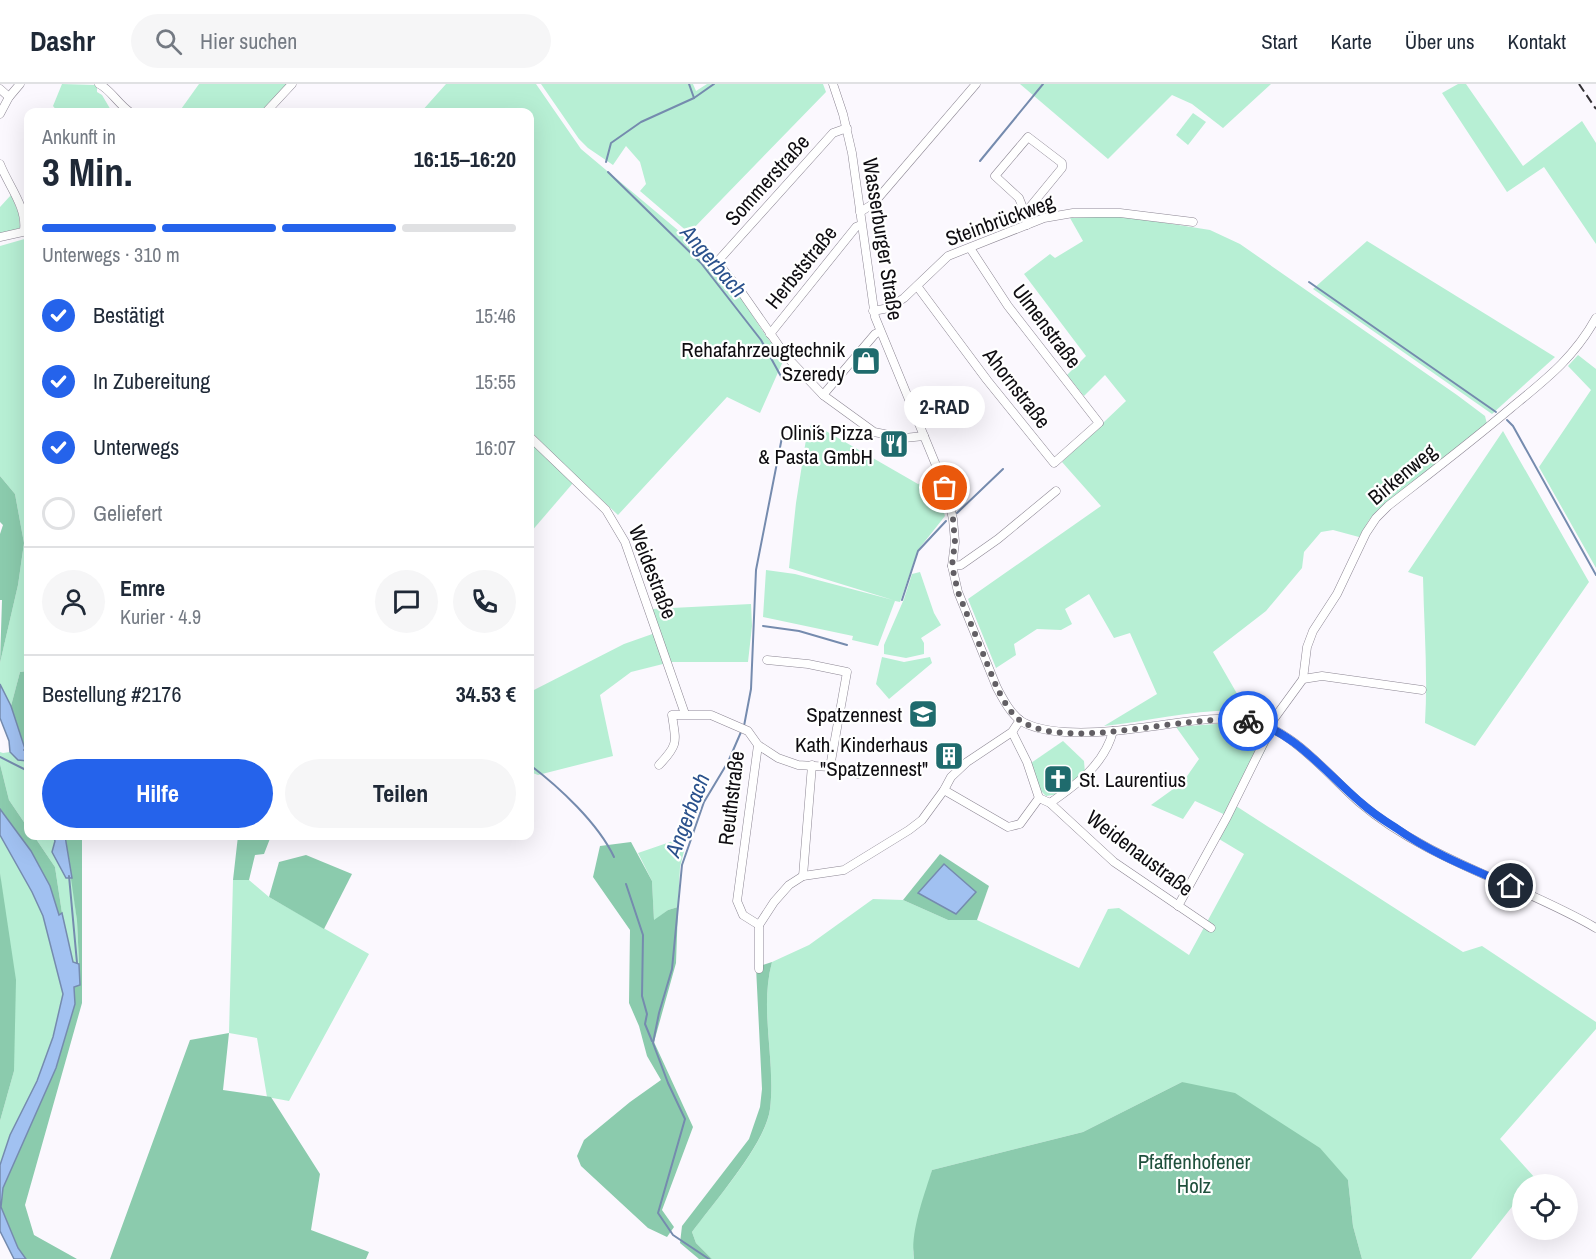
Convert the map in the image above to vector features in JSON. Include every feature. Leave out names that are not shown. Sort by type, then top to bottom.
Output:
[{"type":"street","points":[[0,114],[9,97],[20,84]]},
{"type":"street","points":[[99,84],[105,87],[113,98],[125,108]]},
{"type":"street","points":[[270,108],[292,84]]},
{"type":"street","name":"Wasserburger Straße","points":[[833,84],[847,128],[873,311],[879,332],[945,488],[953,519],[955,542],[952,566],[958,592],[997,688],[1005,703],[1020,720]]},
{"type":"street","points":[[860,213],[873,204],[976,84]]},
{"type":"street","points":[[0,89],[9,97]]},
{"type":"street","name":"Sommerstraße","points":[[770,334],[740,290],[717,262],[833,133],[847,128]]},
{"type":"street","points":[[1025,213],[1062,168],[1062,163],[1028,137],[995,176],[1019,198],[1027,225]]},
{"type":"street","points":[[0,164],[21,206],[24,219]]},
{"type":"street","name":"Steinbrückweg","points":[[873,311],[889,308],[917,286],[948,256],[1044,218],[1082,212],[1120,213],[1193,222]]},
{"type":"street","name":"Herbststraße","points":[[770,334],[856,227],[861,225]]},
{"type":"street","points":[[0,237],[24,231]]},
{"type":"street","name":"Ulmenstraße","points":[[970,248],[1008,306],[1099,423]]},
{"type":"street","name":"Ahornstraße","points":[[917,286],[987,380],[1054,463],[1099,423]]},
{"type":"street","name":"Birkenweg","points":[[1178,906],[1227,817],[1269,728],[1302,679],[1313,631],[1338,594],[1366,533],[1376,518],[1560,368],[1596,318]]},
{"type":"street","points":[[823,395],[879,332]]},
{"type":"street","points":[[770,334],[786,356],[823,395],[874,432],[904,438],[924,436]]},
{"type":"street","name":"Weidestraße","points":[[534,441],[598,501],[615,524],[631,559],[685,714]]},
{"type":"street","points":[[952,566],[961,565],[998,539],[1056,491]]},
{"type":"street","points":[[767,660],[808,664],[847,672],[830,767]]},
{"type":"street","points":[[1302,679],[1322,676],[1422,690]]},
{"type":"street","points":[[659,765],[676,742],[672,715],[685,714]]},
{"type":"street","name":"Reuthstraße","points":[[685,714],[711,715],[739,726],[748,730],[758,745],[737,901],[743,915],[759,926]]},
{"type":"street","points":[[759,969],[759,926],[774,902],[789,885],[802,876],[844,870],[890,843],[922,820],[951,777],[967,762],[1012,732],[1020,720],[1049,731],[1113,731],[1218,719],[1252,722],[1269,728],[1294,743],[1361,803],[1398,830],[1467,867],[1529,894],[1596,928]]},
{"type":"street","points":[[1050,803],[1074,786],[1094,767],[1106,749],[1113,731]]},
{"type":"street","points":[[944,790],[1008,827],[1020,824],[1039,798],[1027,762],[1012,732]]},
{"type":"street","points":[[758,745],[778,758],[798,765],[830,767],[858,774]]},
{"type":"street","points":[[802,876],[812,765]]},
{"type":"street","name":"Weidenaustraße","points":[[1039,798],[1050,803],[1114,862],[1211,928]]},
{"type":"green space","points":[[62,84],[95,85],[97,92],[102,95],[110,108],[55,108],[53,106]]},
{"type":"green space","points":[[199,84],[288,84],[266,108],[182,108]]},
{"type":"green space","points":[[446,84],[536,84],[581,149],[715,264],[784,359],[760,413],[727,397],[618,515],[534,437],[534,108],[425,108]]},
{"type":"green space","points":[[541,84],[693,84],[696,91],[707,84],[823,84],[826,92],[689,233],[640,191],[646,184],[640,162],[626,146],[613,165],[588,148],[579,139]]},
{"type":"green space","points":[[1020,84],[1271,84],[1223,128],[1192,104],[1172,95],[1108,159]]},
{"type":"green space","points":[[1458,84],[1466,84],[1523,166],[1582,121],[1596,143],[1596,244],[1544,167],[1507,192],[1442,93]]},
{"type":"green space","points":[[1193,113],[1206,122],[1188,145],[1176,135]]},
{"type":"green space","points":[[11,195],[19,214],[20,228],[0,234],[0,207]]},
{"type":"green space","points":[[1122,216],[1210,230],[1240,244],[1485,416],[1487,424],[1378,510],[1359,537],[1333,530],[1321,532],[1304,552],[1302,568],[1266,611],[1213,652],[1247,711],[1211,711],[1104,726],[1157,694],[1130,633],[1114,638],[1089,594],[1065,609],[1072,624],[1061,630],[1037,629],[1014,644],[1016,655],[996,668],[968,599],[1101,506],[1062,462],[1126,401],[1105,375],[1084,396],[1067,375],[1086,356],[1024,274],[1050,254],[1055,258],[1083,241],[1070,218]]},
{"type":"green space","points":[[24,239],[24,543],[15,494],[0,476],[0,246]]},
{"type":"green space","points":[[1367,241],[1555,357],[1492,414],[1313,289]]},
{"type":"green space","points":[[1578,355],[1596,369],[1596,568],[1539,467],[1591,390],[1568,366]]},
{"type":"green space","points":[[812,423],[918,484],[935,478],[945,516],[918,550],[900,602],[895,601],[878,646],[852,640],[853,636],[763,617],[766,570],[795,574],[893,600],[789,568],[807,433]]},
{"type":"green space","points":[[1503,431],[1589,582],[1475,746],[1425,723],[1423,577],[1408,572]]},
{"type":"green space","points":[[534,445],[573,483],[534,528]]},
{"type":"green space","points":[[0,476],[15,494],[24,543],[18,585],[0,663],[2,600],[0,600],[0,534],[3,525],[0,522]]},
{"type":"green space","points":[[24,543],[24,672],[20,672],[11,706],[0,684],[0,663],[18,585]]},
{"type":"green space","points":[[920,572],[934,613],[941,625],[921,638],[924,643],[924,654],[906,658],[884,654],[884,645],[912,574]]},
{"type":"green space","points":[[751,604],[752,626],[748,662],[671,662],[631,672],[600,695],[613,756],[538,775],[534,774],[534,690],[624,644],[658,632],[652,609]]},
{"type":"green space","points":[[882,657],[904,662],[930,657],[932,663],[889,699],[876,684]]},
{"type":"green space","points":[[20,672],[24,672],[24,746],[11,706]]},
{"type":"green space","points":[[1237,724],[1273,735],[1236,806],[1463,952],[1482,946],[1596,1022],[1596,1029],[1500,1139],[1531,1174],[1512,1174],[1512,1207],[1471,1259],[1362,1259],[1353,1226],[1348,1180],[1182,1082],[1083,1132],[932,1170],[913,1252],[914,1259],[712,1259],[696,1243],[692,1232],[749,1155],[759,1139],[770,1109],[771,1072],[767,998],[772,962],[809,945],[873,899],[903,900],[948,920],[977,920],[1079,968],[1108,909],[1119,908],[1189,955],[1244,854],[1219,839],[1230,817],[1195,801],[1183,819],[1151,805],[1183,782],[1199,759],[1176,727]]},
{"type":"green space","points":[[1063,741],[1084,761],[1085,773],[1059,794],[1046,796],[1040,790],[1031,763]]},
{"type":"green space","points":[[0,752],[10,752],[18,760],[24,761],[24,822],[9,800],[0,764]]},
{"type":"green space","points":[[0,764],[9,800],[24,822],[24,840],[37,840],[55,867],[62,913],[59,915],[50,886],[31,851],[0,809]]},
{"type":"green space","points":[[693,816],[680,867],[678,907],[668,910],[654,921],[652,881],[638,853],[673,841]]},
{"type":"green space","points":[[0,835],[43,916],[63,994],[53,1037],[37,1081],[10,1135],[0,1165],[0,1121],[14,1071],[0,873]]},
{"type":"green space","points":[[37,840],[54,840],[66,878],[72,878],[79,964],[73,962],[55,867]]},
{"type":"green space","points":[[66,840],[82,840],[82,1003],[25,1205],[34,1235],[77,1259],[26,1259],[18,1248],[1,1207],[3,1188],[56,1068],[75,1004],[74,987],[80,985],[77,921]]},
{"type":"green space","points":[[238,840],[269,840],[264,854],[255,855],[249,880],[233,880]]},
{"type":"green space","points":[[631,842],[652,881],[654,920],[668,910],[678,907],[676,963],[654,1042],[693,1127],[662,1210],[674,1227],[667,1237],[648,1228],[581,1166],[577,1156],[584,1140],[661,1080],[647,1056],[639,1026],[629,1003],[630,930],[593,877],[600,846]]},
{"type":"green space","points":[[940,854],[989,886],[977,920],[948,920],[903,900]]},
{"type":"green space","points":[[306,855],[352,874],[324,929],[269,897],[279,862]]},
{"type":"green space","points":[[0,873],[16,980],[14,1071],[0,1121]]},
{"type":"green space","points":[[233,880],[249,880],[269,897],[369,954],[289,1101],[267,1097],[257,1038],[229,1033]]},
{"type":"green space","points":[[772,962],[767,998],[771,1072],[770,1109],[766,1123],[749,1155],[692,1232],[696,1243],[712,1259],[699,1259],[680,1243],[682,1226],[749,1139],[760,1107],[762,1089],[756,967]]},
{"type":"green space","points":[[229,1033],[223,1090],[271,1097],[320,1174],[311,1230],[369,1252],[366,1259],[110,1259],[190,1040]]},
{"type":"green space","name":"Pfaffenhofener Holz","points":[[1182,1082],[1235,1093],[1320,1148],[1348,1180],[1353,1226],[1362,1259],[914,1259],[916,1226],[932,1170],[1083,1132]]},
{"type":"water","points":[[0,684],[11,706],[24,746],[24,761],[18,760],[10,752],[9,741],[0,718]]},
{"type":"water","points":[[0,809],[31,851],[50,886],[59,915],[62,913],[73,962],[79,964],[80,985],[74,987],[75,1004],[56,1068],[3,1188],[1,1207],[18,1248],[26,1259],[14,1259],[0,1231],[0,1165],[10,1135],[37,1081],[53,1037],[63,994],[43,916],[0,835]]},
{"type":"water","points":[[66,840],[72,878],[66,878],[52,852],[55,841]]},
{"type":"water","points":[[944,864],[976,892],[956,914],[918,893]]},
{"type":"waterway","points":[[689,84],[694,98]]},
{"type":"waterway","name":"Angerbach","points":[[606,162],[611,143],[641,122],[694,98],[714,84]]},
{"type":"waterway","points":[[980,161],[1043,84]]},
{"type":"waterway","name":"Angerbach","points":[[608,172],[701,263],[761,340],[783,380]]},
{"type":"waterway","points":[[1309,282],[1496,412]]},
{"type":"waterway","points":[[1507,420],[1513,426],[1596,575]]},
{"type":"waterway","name":"Angerbach","points":[[744,726],[751,689],[756,570],[784,427]]},
{"type":"waterway","points":[[957,513],[1003,469]]},
{"type":"waterway","points":[[902,600],[918,551],[946,521]]},
{"type":"waterway","points":[[763,626],[799,631],[847,645]]},
{"type":"waterway","name":"Angerbach","points":[[709,1259],[673,1235],[658,1213],[685,1119],[653,1043],[672,969],[682,865],[704,802],[728,762],[741,732]]},
{"type":"waterway","points":[[0,757],[24,769]]},
{"type":"waterway","points":[[534,768],[577,806],[598,831],[614,857]]},
{"type":"waterway","points":[[69,876],[77,963]]},
{"type":"waterway","points":[[626,884],[643,935],[642,996],[647,1014],[645,1024],[652,1041]]},
{"type":"railway","points":[[1579,84],[1596,109]]},
{"type":"way so far","points":[[945,488],[953,519],[955,542],[952,566],[958,592],[997,688],[1005,703],[1020,720],[1049,731],[1077,732],[1113,731],[1218,719],[1248,721]]},
{"type":"place","name":"Rehafahrzeugtechnik Szeredy","points":[[866,361]]},
{"type":"place","name":"Olini´s Pizza & Pasta GmbH","points":[[894,444]]},
{"type":"place","name":"2-RAD","points":[[945,488]]},
{"type":"place","name":"Spatzennest","points":[[923,714]]},
{"type":"place","name":"Kath. Kinderhaus \"Spatzennest\"","points":[[949,756]]},
{"type":"place","name":"St. Laurentius","points":[[1058,779]]},
{"type":"route","points":[[1248,721],[1271,728],[1294,743],[1361,803],[1398,830],[1467,867],[1511,886]]}]
